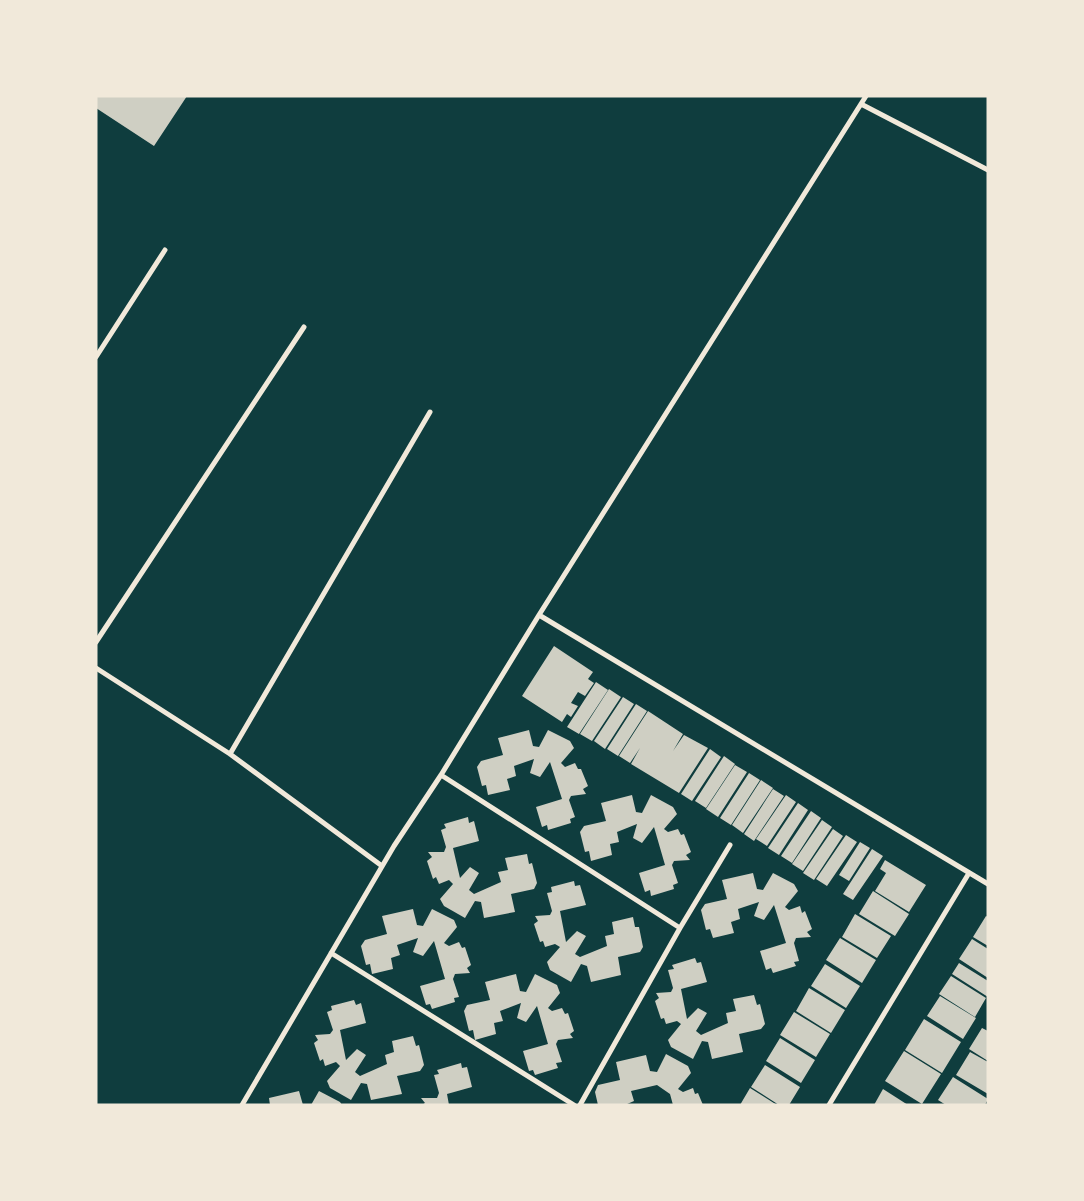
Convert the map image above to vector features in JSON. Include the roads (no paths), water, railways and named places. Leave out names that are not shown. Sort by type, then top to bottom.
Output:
[{"type":"street","points":[[242,1105],[382,866],[441,775],[539,615],[866,96]]},
{"type":"street","points":[[862,104],[988,170]]},
{"type":"street","points":[[96,357],[165,250]]},
{"type":"street","points":[[96,642],[304,327]]},
{"type":"street","points":[[230,754],[430,412]]},
{"type":"street","points":[[539,615],[988,884]]},
{"type":"street","points":[[96,668],[230,754],[382,866]]},
{"type":"street","points":[[441,775],[680,928]]},
{"type":"street","points":[[580,1105],[680,928],[730,845]]},
{"type":"street","points":[[830,1105],[969,873]]},
{"type":"street","points":[[331,953],[574,1105]]}]
